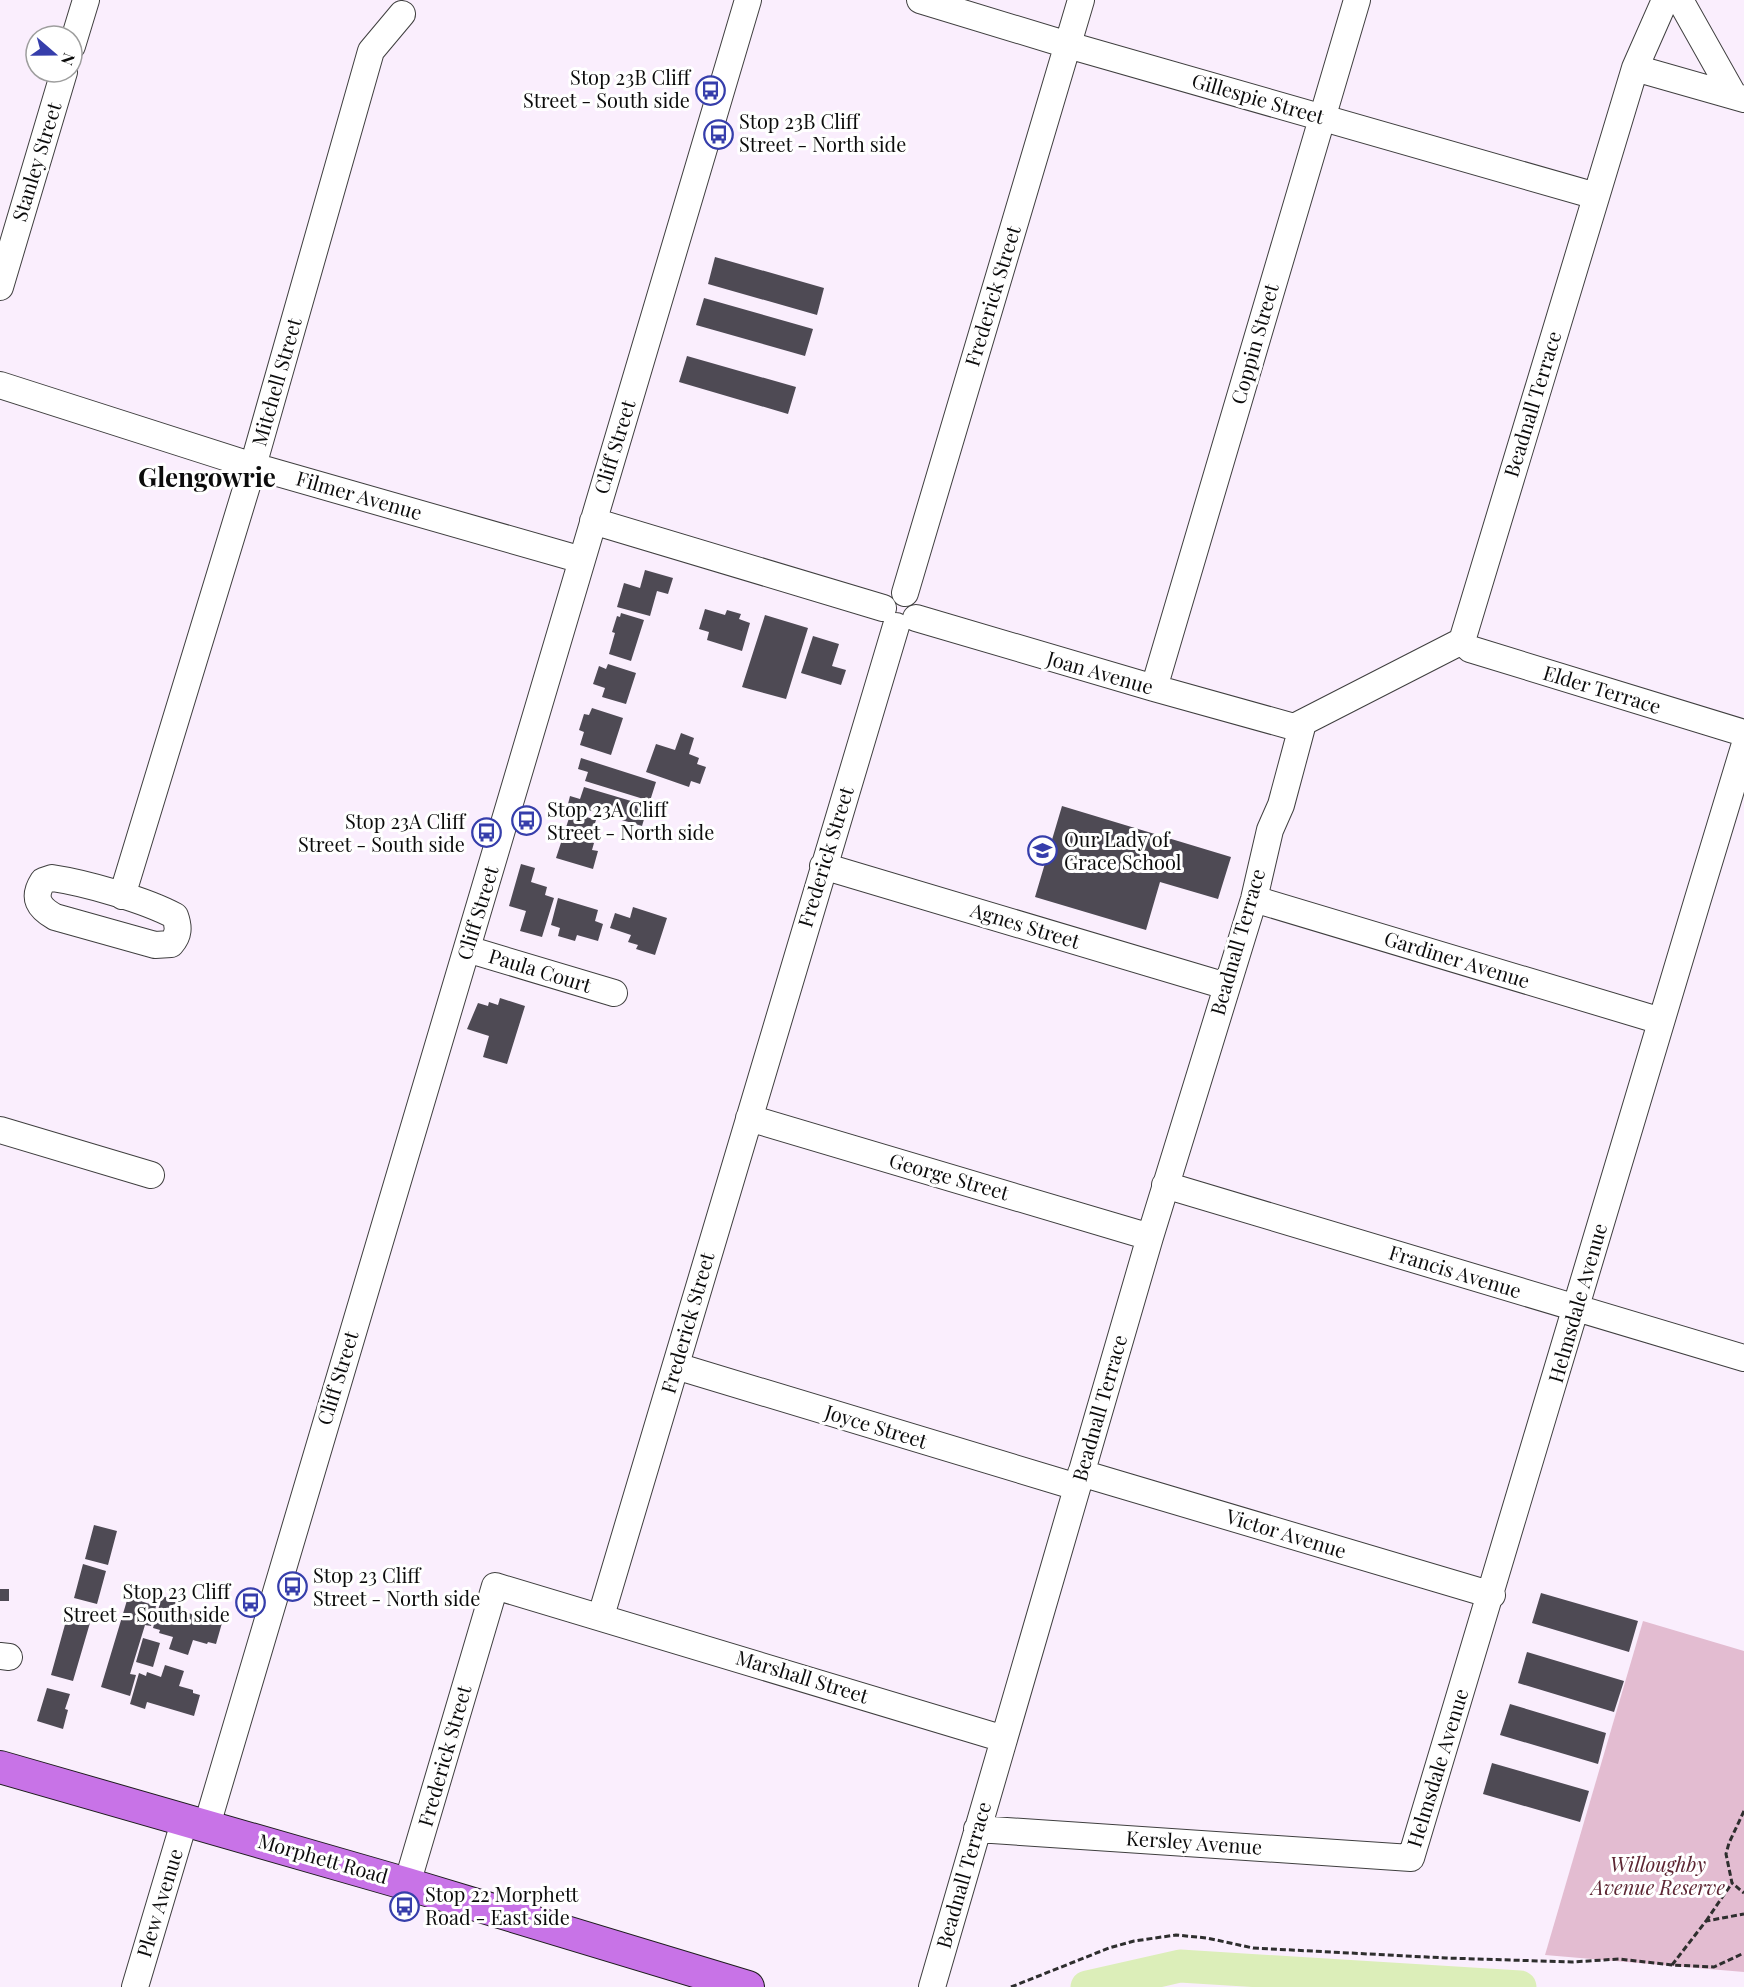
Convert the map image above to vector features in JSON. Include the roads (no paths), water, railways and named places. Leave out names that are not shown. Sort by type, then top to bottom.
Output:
[{"type":"main road","name":"Morphett Road","points":[[0,1767],[407,1884],[748,1987]]},
{"type":"street","points":[[79,24],[86,0]]},
{"type":"street","name":"Cliff Street","points":[[196,1822],[244,1696],[748,0]]},
{"type":"street","name":"Gillespie Street","points":[[920,0],[1068,45],[1596,196]]},
{"type":"street","name":"Frederick Street","points":[[407,1884],[495,1586],[601,1616],[898,617],[918,612],[915,600],[905,592],[1081,0]]},
{"type":"street","name":"Coppin Street","points":[[1154,688],[1357,0]]},
{"type":"street","name":"Beadnall Terrace","points":[[1462,641],[1635,68],[1660,16],[1665,0]]},
{"type":"street","points":[[1680,0],[1739,98]]},
{"type":"street","name":"Mitchell Street","points":[[122,896],[253,466],[371,51],[402,14]]},
{"type":"street","points":[[1635,68],[1739,98]]},
{"type":"street","name":"Stanley Street","points":[[0,287],[60,84]]},
{"type":"street","name":"Filmer Avenue","points":[[0,385],[253,466],[582,560]]},
{"type":"street","name":"Joan Avenue","points":[[593,521],[898,617],[1294,725]]},
{"type":"street","points":[[1294,725],[1462,641]]},
{"type":"street","name":"Elder Terrace","points":[[1462,641],[1470,649],[1744,734]]},
{"type":"street","name":"Beadnall Terrace","points":[[932,1987],[1165,1185],[1254,899],[1270,830],[1281,805],[1294,725]]},
{"type":"street","name":"Helmsdale Avenue","points":[[1411,1858],[1492,1595],[1744,747]]},
{"type":"street","name":"Agnes Street","points":[[823,866],[1226,986]]},
{"type":"street","points":[[52,878],[122,896],[175,916],[179,927],[176,938],[171,944],[155,945],[55,916],[39,905],[36,896],[43,881],[52,878]]},
{"type":"street","name":"Gardiner Avenue","points":[[1254,899],[1661,1021]]},
{"type":"street","name":"Paula Court","points":[[467,949],[614,993]]},
{"type":"street","name":"George Street","points":[[748,1118],[1150,1237]]},
{"type":"street","points":[[0,1130],[151,1175]]},
{"type":"street","name":"Francis Avenue","points":[[1165,1185],[1744,1358]]},
{"type":"street","name":"Joyce Street","points":[[675,1366],[1079,1480]]},
{"type":"street","name":"Victor Avenue","points":[[1079,1480],[1492,1595]]},
{"type":"street","name":"Marshall Street","points":[[601,1616],[1004,1739]]},
{"type":"street","name":"Plew Avenue","points":[[135,1987],[196,1822]]},
{"type":"street","name":"Kersley Avenue","points":[[977,1829],[1411,1858]]},
{"type":"waterway","points":[[1087,1987],[1180,1966],[1520,1987]]},
{"type":"place","name":"Stop 23B Cliff Street - South side","points":[[711,90]]},
{"type":"place","name":"Stop 23B Cliff Street - North side","points":[[718,134]]},
{"type":"place","name":"Stop 23A Cliff Street - North side","points":[[526,821]]},
{"type":"place","name":"Stop 23A Cliff Street - South side","points":[[486,833]]},
{"type":"place","name":"Our Lady of Grace School","points":[[1043,851]]},
{"type":"place","name":"Stop 23 Cliff Street - North side","points":[[292,1587]]},
{"type":"place","name":"Stop 23 Cliff Street - South side","points":[[251,1603]]},
{"type":"place","name":"Stop 22 Morphett Road - East side","points":[[404,1907]]},
{"type":"district","name":"Glengowrie","points":[[207,478]]},
{"type":"park label","name":"Willoughby Avenue Reserve","points":[[1658,1876]]}]
